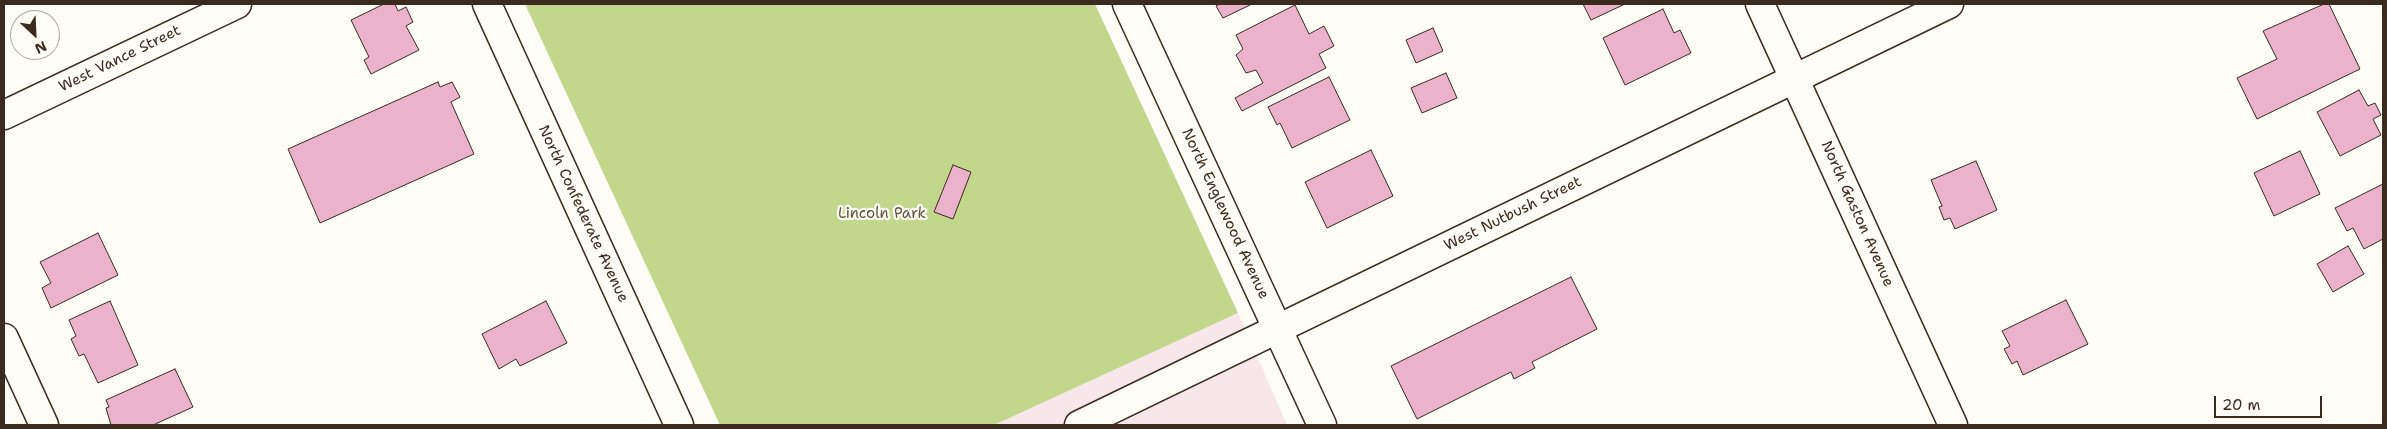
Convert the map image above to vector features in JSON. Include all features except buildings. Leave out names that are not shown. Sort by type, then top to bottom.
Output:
[{"type":"street","name":"West Vance Street","points":[[4,115],[237,4]]},
{"type":"street","name":"North Confederate Avenue","points":[[487,4],[679,425]]},
{"type":"street","name":"North Englewood Avenue","points":[[1127,4],[1322,425]]},
{"type":"street","name":"North Gaston Avenue","points":[[1760,4],[1953,425]]},
{"type":"street","name":"West Nutbush Street","points":[[1079,425],[1949,4]]},
{"type":"street","points":[[4,338],[44,425]]},
{"type":"shaded area","points":[[1238,313],[1287,425],[994,425]]},
{"type":"green space","name":"Lincoln Park","points":[[525,4],[1095,4],[1238,313],[994,425],[720,425]]}]
